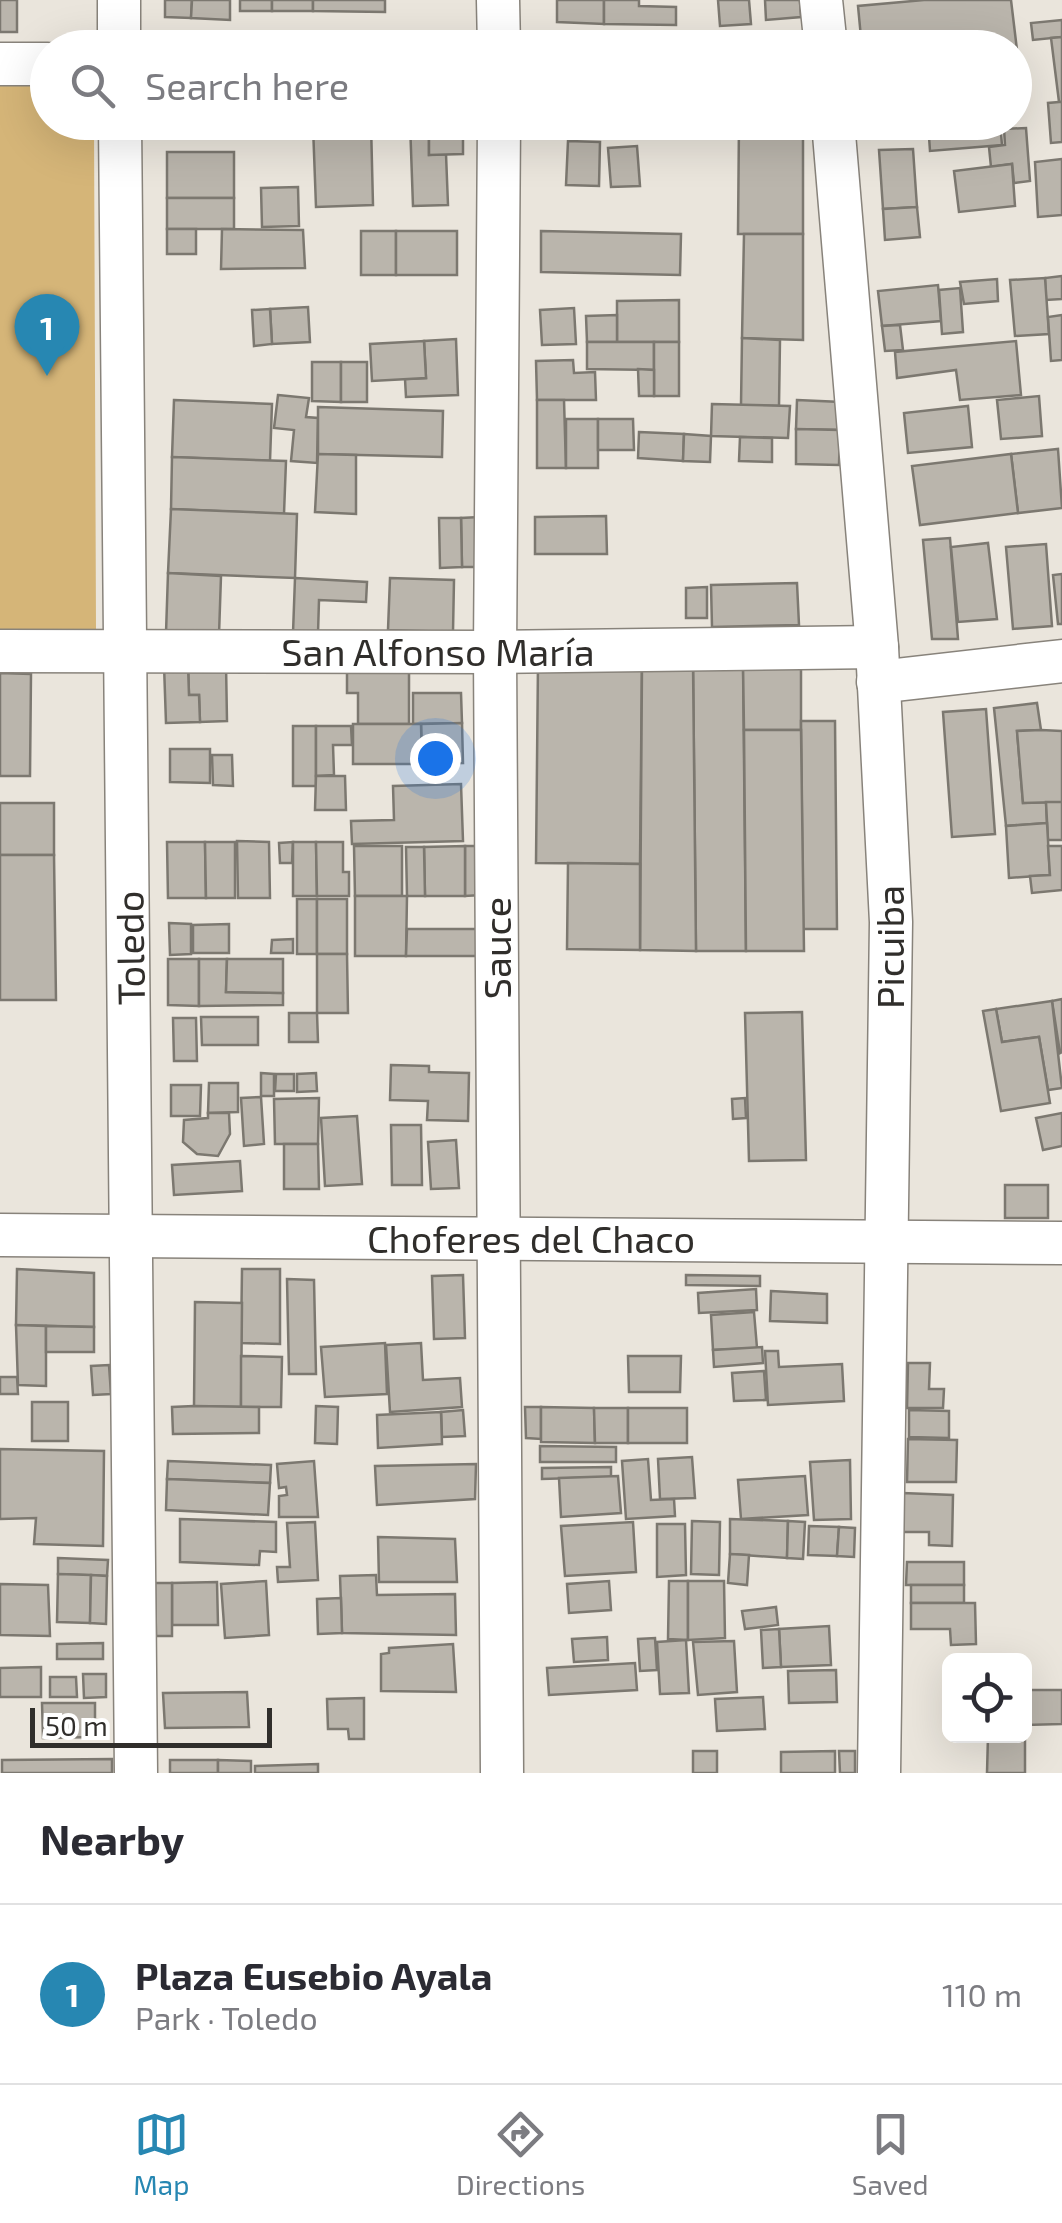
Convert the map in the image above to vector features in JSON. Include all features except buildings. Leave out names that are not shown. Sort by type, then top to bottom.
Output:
[{"type":"street","points":[[119,0],[119,30]]},
{"type":"street","points":[[498,0],[499,30]]},
{"type":"street","points":[[818,30],[821,0]]},
{"type":"street","points":[[0,64],[30,64]]},
{"type":"street","name":"Toledo","points":[[120,140],[136,1773]]},
{"type":"street","name":"Sauce","points":[[499,140],[495,652],[502,1773]]},
{"type":"street","name":"Picuiba","points":[[834,140],[878,664],[891,922],[879,1773]]},
{"type":"street","name":"San Alfonso María","points":[[0,651],[495,652],[878,664],[1062,661]]},
{"type":"street","name":"Choferes del Chaco","points":[[0,1235],[1062,1242]]},
{"type":"shaded area","points":[[0,79],[30,79],[30,140],[94,140],[96,630],[0,630]]},
{"type":"place","name":"Plaza Eusebio Ayala","points":[[47,376]]}]
